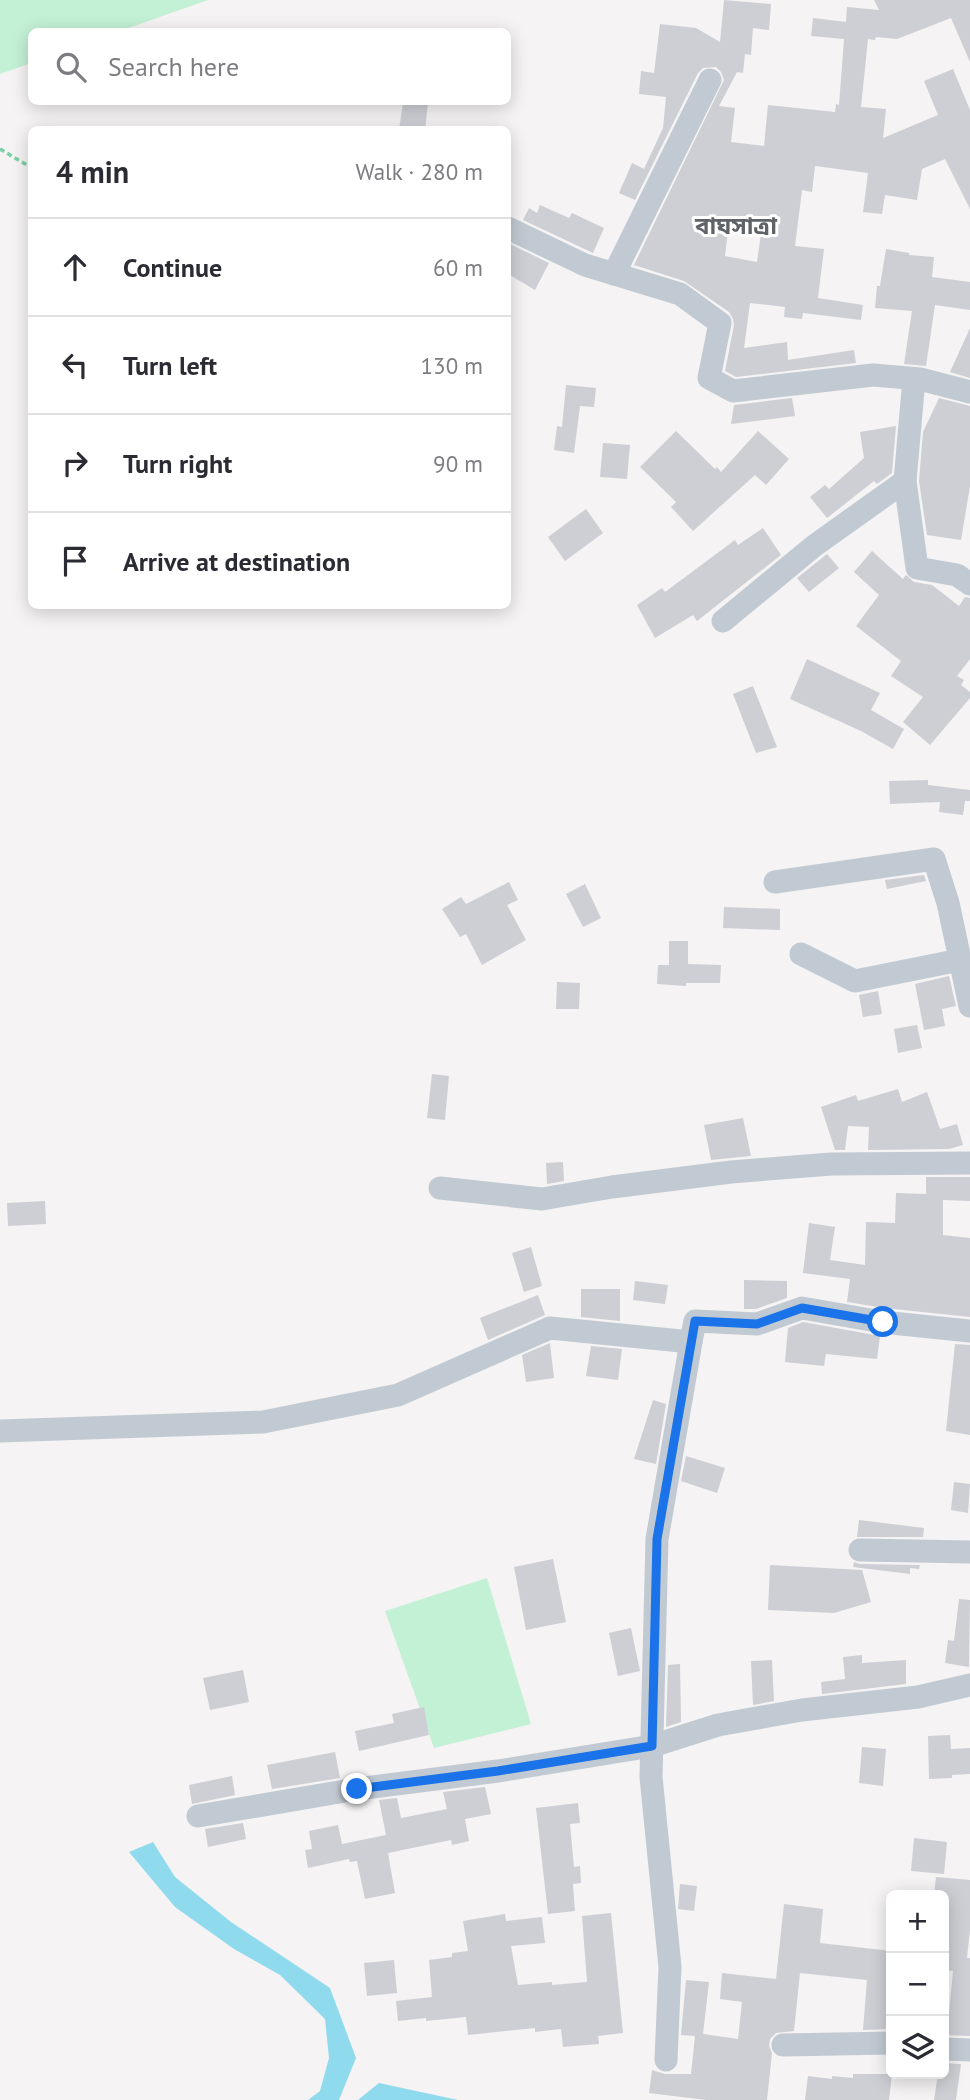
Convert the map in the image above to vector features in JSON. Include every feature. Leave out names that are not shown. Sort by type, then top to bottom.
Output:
[{"type":"street","points":[[614,274],[710,80]]},
{"type":"street","points":[[511,229],[585,265],[680,294],[720,323],[709,378],[733,391],[873,375],[915,379],[970,392]]},
{"type":"street","points":[[915,379],[905,481],[917,568],[957,575],[970,584]]},
{"type":"street","points":[[723,621],[814,546],[905,481]]},
{"type":"street","points":[[775,882],[934,859],[948,903],[970,1006]]},
{"type":"street","points":[[800,954],[855,981],[960,960]]},
{"type":"street","points":[[440,1188],[542,1199],[612,1186],[731,1172],[831,1164],[970,1163]]},
{"type":"street","points":[[666,2060],[670,1966],[652,1777],[657,1539],[695,1321],[757,1324],[802,1308],[883,1322],[970,1331]]},
{"type":"street","points":[[0,1431],[263,1422],[398,1395],[550,1328],[691,1342]]},
{"type":"street","points":[[860,1550],[970,1552]]},
{"type":"street","points":[[198,1816],[357,1789],[498,1771],[652,1746],[718,1725],[802,1710],[918,1697],[970,1685]]},
{"type":"street","points":[[783,2045],[886,2043]]},
{"type":"street","points":[[949,2049],[970,2050]]},
{"type":"path","points":[[0,149],[28,166]]},
{"type":"green space","points":[[0,0],[208,0],[129,28],[28,28],[28,64],[0,74]]},
{"type":"green space","points":[[487,1578],[531,1724],[434,1748],[385,1611]]},
{"type":"water","points":[[153,1842],[175,1877],[231,1922],[330,1988],[356,2058],[339,2100],[308,2100],[320,2091],[329,2058],[325,2019],[280,1975],[234,1949],[175,1907],[129,1852]]},
{"type":"water","points":[[379,2083],[458,2100],[358,2100]]},
{"type":"building","points":[[724,0],[771,4],[769,30],[753,28],[751,55],[745,54],[743,73],[737,72],[719,106],[735,108],[731,142],[764,146],[768,105],[835,112],[836,104],[839,105],[844,39],[811,36],[813,18],[846,22],[847,7],[879,10],[874,0],[970,0],[970,62],[951,18],[897,39],[868,39],[861,107],[886,109],[883,138],[938,115],[924,81],[953,69],[970,110],[970,209],[945,159],[922,169],[917,200],[885,195],[882,214],[863,212],[868,173],[815,166],[812,192],[802,190],[795,246],[824,249],[818,298],[863,305],[861,320],[803,313],[802,319],[784,317],[785,307],[750,303],[744,348],[787,342],[788,360],[854,350],[856,363],[736,377],[725,371],[734,325],[729,312],[684,281],[634,265],[724,80],[716,67],[703,68],[698,73],[635,200],[619,193],[632,163],[644,169],[663,128],[666,97],[639,94],[641,71],[654,73],[660,24],[696,28],[720,42]],"holes":[[[729,223],[762,227],[757,262],[725,256]]]},
{"type":"building","points":[[403,105],[428,105],[425,126],[400,126]]},
{"type":"building","points":[[540,205],[569,218],[572,213],[604,228],[593,253],[523,220],[529,208],[537,213]]},
{"type":"building","points":[[511,244],[549,263],[535,290],[511,276]]},
{"type":"building","points":[[886,249],[909,255],[934,257],[932,277],[970,282],[970,310],[935,305],[926,366],[904,364],[912,311],[875,308]]},
{"type":"building","points":[[970,328],[970,378],[950,372]]},
{"type":"building","points":[[566,385],[596,388],[594,407],[580,406],[574,453],[554,450],[557,426],[562,427]]},
{"type":"building","points":[[792,398],[795,416],[731,424],[734,405]]},
{"type":"building","points":[[939,398],[970,406],[970,486],[961,540],[927,535],[919,481],[923,432]]},
{"type":"building","points":[[896,426],[892,473],[877,484],[874,481],[827,518],[810,497],[825,485],[829,489],[864,458],[860,432]]},
{"type":"building","points":[[676,431],[721,472],[758,431],[789,459],[766,485],[755,475],[693,531],[671,507],[676,502],[640,467]]},
{"type":"building","points":[[603,443],[630,445],[627,479],[600,477]]},
{"type":"building","points":[[586,509],[603,533],[565,561],[548,537]]},
{"type":"building","points":[[763,528],[781,555],[697,621],[693,615],[655,638],[637,605],[662,588],[665,592],[735,540],[738,545]]},
{"type":"building","points":[[872,551],[903,579],[906,575],[914,582],[932,585],[959,606],[965,597],[970,598],[970,659],[957,676],[964,680],[961,685],[970,692],[970,698],[930,745],[903,722],[923,697],[891,676],[901,661],[856,626],[879,595],[854,572]]},
{"type":"building","points":[[827,554],[839,568],[809,592],[797,578]]},
{"type":"building","points":[[807,659],[880,693],[871,710],[904,729],[893,749],[861,731],[790,699]]},
{"type":"building","points":[[753,686],[777,747],[756,753],[733,694]]},
{"type":"building","points":[[928,780],[928,785],[970,790],[970,801],[965,801],[963,815],[939,812],[940,802],[890,804],[889,781]]},
{"type":"building","points":[[924,875],[926,881],[887,889],[885,880]]},
{"type":"building","points":[[509,882],[518,900],[507,905],[526,940],[482,965],[466,934],[460,937],[442,909],[461,897],[466,904]]},
{"type":"building","points":[[585,884],[601,918],[583,927],[566,894]]},
{"type":"building","points":[[724,907],[780,909],[780,930],[723,928]]},
{"type":"building","points":[[669,941],[688,941],[688,964],[721,965],[720,983],[686,983],[686,986],[657,984],[658,965],[669,965]]},
{"type":"building","points":[[949,976],[956,1006],[942,1009],[945,1026],[924,1030],[915,984]]},
{"type":"building","points":[[557,982],[580,983],[579,1009],[556,1009]]},
{"type":"building","points":[[878,991],[882,1014],[863,1017],[859,995]]},
{"type":"building","points":[[917,1025],[922,1048],[898,1053],[894,1029]]},
{"type":"building","points":[[432,1074],[449,1076],[445,1120],[427,1118]]},
{"type":"building","points":[[898,1089],[902,1102],[927,1092],[940,1129],[957,1124],[963,1145],[949,1149],[868,1150],[869,1127],[848,1126],[845,1150],[835,1150],[821,1107],[856,1095],[858,1101]]},
{"type":"building","points":[[743,1118],[751,1156],[711,1160],[704,1125]]},
{"type":"building","points":[[563,1162],[564,1181],[547,1184],[546,1163]]},
{"type":"building","points":[[926,1177],[970,1177],[970,1201],[943,1200],[943,1235],[970,1238],[970,1317],[847,1302],[850,1279],[803,1273],[809,1223],[835,1227],[830,1260],[865,1265],[866,1222],[895,1223],[896,1193],[926,1194]]},
{"type":"building","points":[[45,1201],[46,1224],[8,1226],[7,1203]]},
{"type":"building","points":[[531,1247],[542,1286],[524,1292],[512,1253]]},
{"type":"building","points":[[744,1280],[787,1281],[787,1298],[756,1309],[744,1309]]},
{"type":"building","points":[[635,1281],[668,1285],[665,1304],[633,1300]]},
{"type":"building","points":[[581,1289],[620,1289],[620,1321],[581,1317]]},
{"type":"building","points":[[538,1295],[545,1315],[488,1340],[480,1318]]},
{"type":"building","points":[[803,1322],[880,1336],[877,1359],[826,1354],[824,1366],[785,1362],[788,1328]]},
{"type":"building","points":[[550,1343],[554,1378],[526,1382],[522,1355]]},
{"type":"building","points":[[955,1344],[970,1345],[970,1435],[946,1431]]},
{"type":"building","points":[[591,1346],[622,1349],[618,1380],[586,1376]]},
{"type":"building","points":[[653,1400],[666,1404],[656,1464],[634,1459]]},
{"type":"building","points":[[686,1456],[725,1468],[717,1493],[681,1481]]},
{"type":"building","points":[[954,1482],[970,1484],[968,1513],[951,1510]]},
{"type":"building","points":[[859,1520],[924,1528],[923,1537],[857,1537]]},
{"type":"building","points":[[553,1559],[566,1622],[526,1630],[514,1567]]},
{"type":"building","points":[[854,1562],[920,1565],[919,1569],[910,1568],[910,1574],[853,1567]]},
{"type":"building","points":[[770,1565],[862,1570],[871,1602],[834,1613],[768,1610]]},
{"type":"building","points":[[959,1599],[970,1600],[969,1667],[945,1663],[948,1640],[954,1641]]},
{"type":"building","points":[[631,1628],[640,1671],[618,1676],[609,1633]]},
{"type":"building","points":[[862,1655],[862,1663],[906,1660],[906,1684],[822,1694],[821,1682],[845,1679],[843,1657]]},
{"type":"building","points":[[772,1660],[774,1701],[753,1705],[751,1661]]},
{"type":"building","points":[[680,1664],[681,1722],[666,1727],[668,1665]]},
{"type":"building","points":[[243,1670],[249,1702],[210,1710],[203,1678]]},
{"type":"building","points":[[424,1707],[429,1735],[359,1751],[355,1731],[394,1723],[392,1714]]},
{"type":"building","points":[[950,1735],[951,1749],[970,1748],[970,1774],[929,1779],[928,1736]]},
{"type":"building","points":[[862,1747],[886,1749],[883,1786],[859,1783]]},
{"type":"building","points":[[335,1752],[340,1778],[272,1789],[267,1765]]},
{"type":"building","points":[[232,1776],[235,1795],[192,1804],[189,1785]]},
{"type":"building","points":[[485,1787],[491,1814],[465,1819],[469,1841],[452,1845],[451,1840],[388,1853],[395,1893],[365,1899],[357,1861],[350,1862],[349,1859],[308,1868],[305,1850],[312,1849],[309,1831],[338,1825],[342,1844],[386,1835],[379,1800],[397,1798],[401,1818],[447,1809],[443,1792]]},
{"type":"building","points":[[578,1803],[580,1823],[570,1824],[574,1867],[580,1866],[581,1883],[573,1884],[575,1911],[548,1914],[536,1808]]},
{"type":"building","points":[[243,1823],[246,1839],[208,1847],[205,1829]]},
{"type":"building","points":[[914,1838],[947,1842],[944,1874],[911,1871]]},
{"type":"building","points":[[936,1877],[970,1880],[967,1958],[970,1958],[970,2036],[949,2035],[953,1971],[949,1971],[949,1890],[935,1890]]},
{"type":"building","points":[[680,1884],[697,1886],[694,1911],[678,1909]]},
{"type":"building","points":[[784,1904],[823,1909],[820,1943],[886,1950],[886,2029],[863,2030],[867,1980],[800,1973],[794,2031],[776,2033],[770,2039],[772,2053],[767,2100],[706,2100],[649,2093],[652,2070],[665,2074],[691,2074],[695,2036],[681,2035],[686,1980],[709,1982],[703,2034],[738,2039],[742,2002],[720,1999],[722,1973],[776,1979]]},
{"type":"building","points":[[611,1913],[623,2033],[598,2036],[599,2044],[563,2047],[561,2029],[535,2032],[535,2028],[468,2035],[466,2017],[398,2021],[396,2001],[432,1997],[429,1960],[452,1957],[452,1953],[468,1951],[463,1921],[505,1914],[506,1921],[542,1917],[545,1943],[511,1946],[518,1985],[552,1982],[552,1985],[587,1982],[582,1916]]},
{"type":"building","points":[[394,1960],[397,1993],[367,1996],[364,1963]]},
{"type":"building","points":[[949,2063],[961,2064],[956,2100],[934,2100],[937,2079],[949,2079]]},
{"type":"building","points":[[853,2074],[886,2074],[886,2079],[891,2079],[889,2100],[805,2100],[808,2076],[853,2078]]},
{"type":"district","name":"বাঘসাত্রা","points":[[736,225]]},
{"type":"route","points":[[357,1789],[498,1771],[652,1746],[657,1539],[695,1321],[757,1324],[802,1308],[883,1322]]}]
